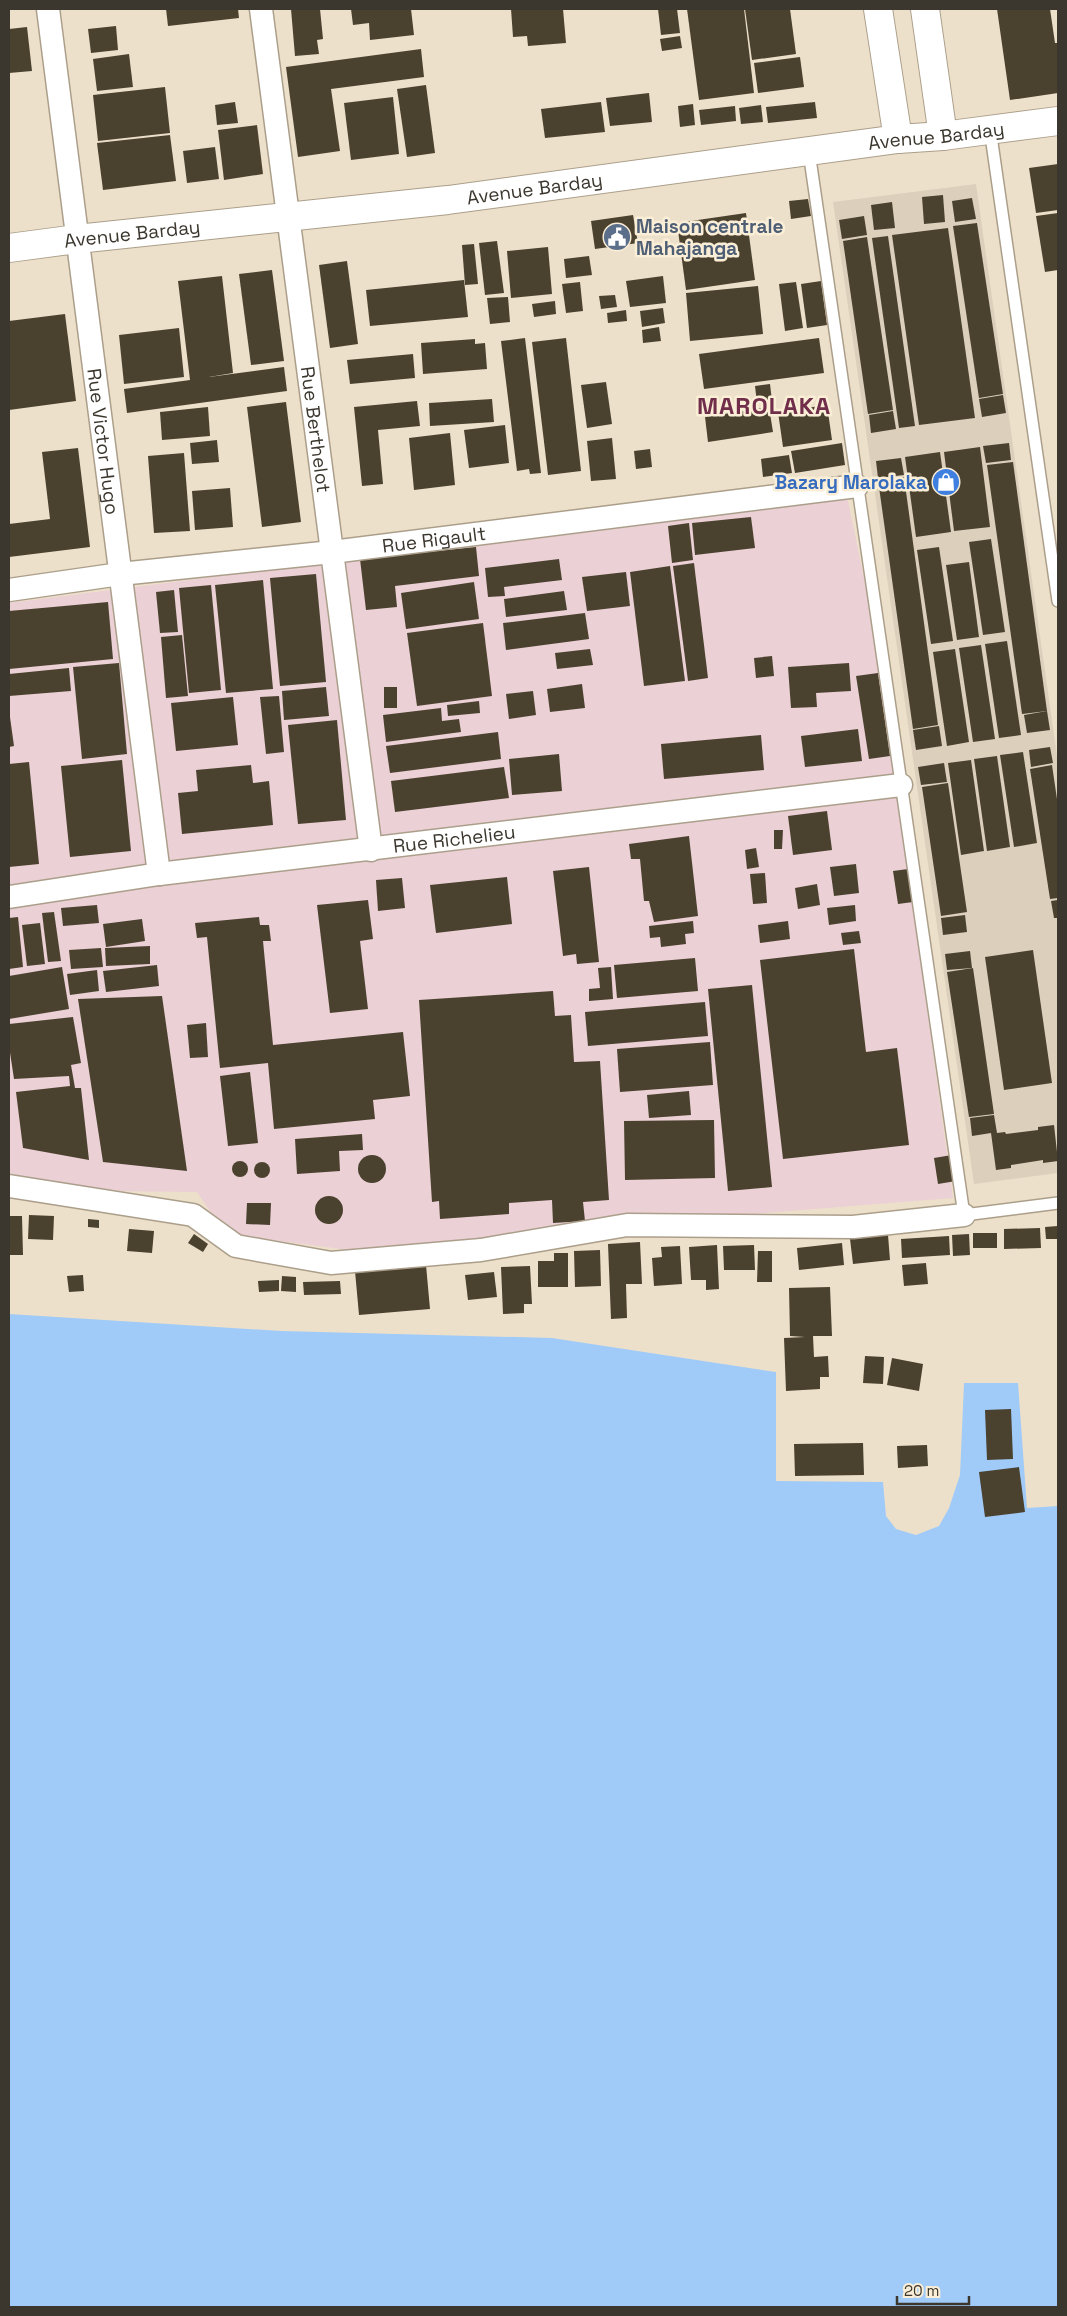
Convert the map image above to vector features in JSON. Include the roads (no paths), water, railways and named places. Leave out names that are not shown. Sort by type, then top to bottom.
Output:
[{"type":"main road","points":[[878,9],[898,139]]},
{"type":"main road","points":[[925,9],[942,136]]},
{"type":"main road","name":"Avenue Barday","points":[[9,248],[77,239],[448,200],[898,139],[942,136],[1058,121]]},
{"type":"street","name":"Rue Victor Hugo","points":[[48,9],[159,874]]},
{"type":"street","name":"Rue Berthelot","points":[[261,9],[371,850]]},
{"type":"street","name":"Rue Rigault","points":[[9,590],[120,574],[332,552],[857,486]]},
{"type":"street","name":"Rue Richelieu","points":[[9,897],[159,874],[901,786]]},
{"type":"street","points":[[9,1186],[193,1215],[236,1246],[331,1263],[481,1250],[627,1225],[853,1227],[964,1215]]},
{"type":"lane","points":[[990,129],[1058,601]]},
{"type":"lane","points":[[809,152],[964,1215],[1058,1203]]},
{"type":"water","points":[[9,1314],[282,1331],[552,1338],[776,1372],[776,1481],[883,1482],[886,1516],[896,1529],[916,1535],[939,1526],[949,1508],[960,1475],[964,1383],[1018,1383],[1027,1508],[1058,1506],[1058,2307],[9,2307]]},
{"type":"place","name":"Maison centrale Mahajanga","points":[[617,237]]},
{"type":"place","name":"Bazary Marolaka","points":[[946,482]]},
{"type":"district","name":"MAROLAKA","points":[[764,405]]}]
